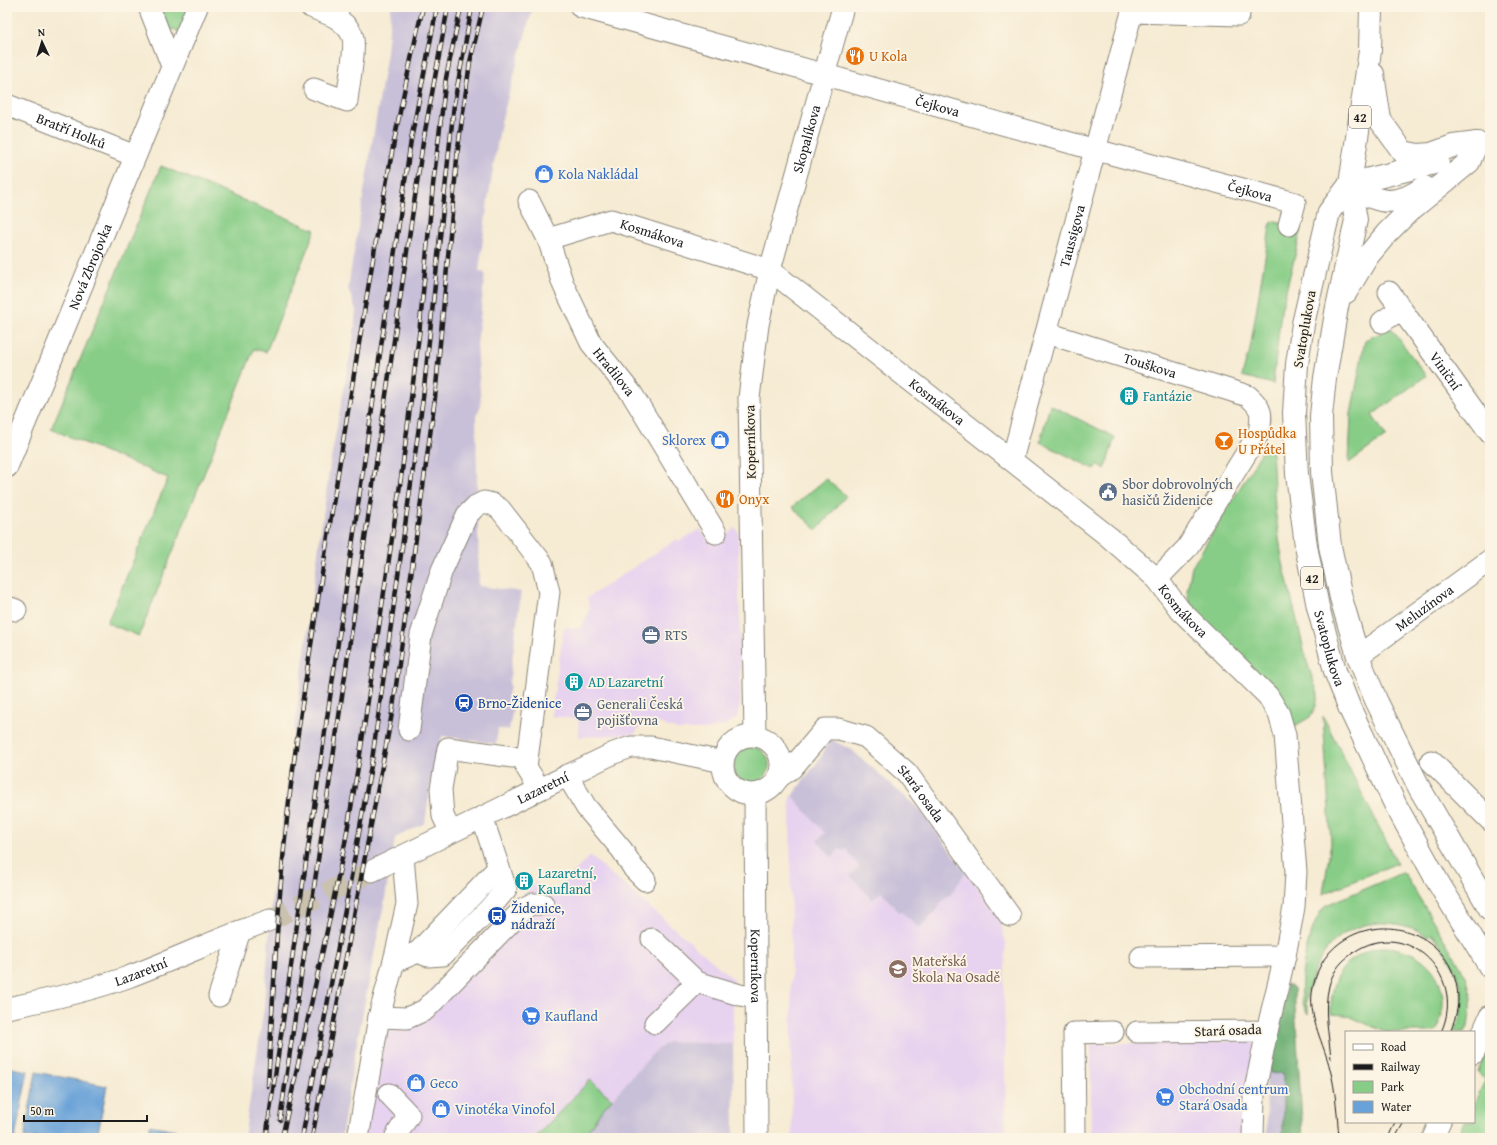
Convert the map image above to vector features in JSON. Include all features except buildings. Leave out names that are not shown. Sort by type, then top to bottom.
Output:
[{"type":"main road","name":"Svatoplukova","points":[[1371,7],[1370,51],[1350,184],[1356,220],[1337,307],[1325,378],[1321,416],[1322,472],[1330,546],[1341,598],[1358,656],[1376,700],[1420,789],[1490,909]]},
{"type":"main road","points":[[1370,51],[1380,120],[1403,152],[1418,155],[1431,154],[1483,138]]},
{"type":"main road","points":[[1350,184],[1374,198],[1386,201],[1404,199],[1420,190],[1483,138]]},
{"type":"main road","points":[[1350,184],[1439,162],[1483,138]]},
{"type":"main road","points":[[1337,307],[1368,257],[1386,233],[1408,212],[1469,162],[1483,138]]},
{"type":"main road","name":"Svatoplukova","points":[[1350,184],[1329,212],[1303,324],[1297,364],[1294,413],[1296,466],[1306,546],[1320,614],[1335,671],[1350,709],[1398,810],[1439,884],[1490,968]]},
{"type":"street","points":[[149,7],[172,66]]},
{"type":"street","name":"Nová Zbrojovka","points":[[7,467],[197,7]]},
{"type":"street","points":[[311,7],[337,12],[353,36],[347,101],[314,89]]},
{"type":"street","name":"Čejkova","points":[[581,7],[1096,150],[1294,203],[1289,225]]},
{"type":"street","name":"Skopalíkova","points":[[770,270],[843,7]]},
{"type":"street","name":"Taussigova","points":[[1012,460],[1132,12],[1239,15]]},
{"type":"street","name":"Bratří Holků","points":[[7,105],[135,156]]},
{"type":"street","name":"Hradilova","points":[[529,201],[548,239],[563,284],[591,343],[632,394],[716,533]]},
{"type":"street","name":"Kosmákova","points":[[548,239],[611,220],[770,270],[1109,537],[1157,579],[1180,610],[1268,696],[1279,714],[1285,736],[1296,872]]},
{"type":"street","name":"Koperníkova","points":[[755,736],[749,398],[758,325],[770,270]]},
{"type":"street","name":"Viniční","points":[[1389,292],[1490,433]]},
{"type":"street","points":[[1382,322],[1401,309]]},
{"type":"street","name":"Touškova","points":[[1047,333],[1248,396],[1257,404],[1262,418],[1259,433],[1187,548],[1157,579]]},
{"type":"street","points":[[409,730],[421,636],[442,570],[467,515],[484,502],[492,504],[500,509],[542,563],[549,592],[526,767],[539,788]]},
{"type":"street","name":"Meluzínova","points":[[1358,656],[1490,560]]},
{"type":"street","name":"Stará osada","points":[[779,778],[792,768],[825,729],[839,729],[866,737],[907,773],[1010,916]]},
{"type":"street","points":[[778,748],[782,768],[779,778],[773,786],[764,792],[755,794],[744,793],[735,789],[728,782],[724,772],[723,762],[725,753],[730,745],[746,736],[764,738],[790,754],[806,752]]},
{"type":"street","name":"Lazaretní","points":[[372,871],[539,788],[614,753],[631,747],[650,747],[723,762]]},
{"type":"street","points":[[451,832],[443,816],[441,789],[448,748],[513,757]]},
{"type":"street","points":[[1431,761],[1490,820]]},
{"type":"street","points":[[567,775],[586,807],[622,850],[634,869],[645,880]]},
{"type":"street","name":"Koperníkova","points":[[755,794],[758,1138]]},
{"type":"street","points":[[395,957],[401,959],[418,952],[498,868],[482,817]]},
{"type":"street","points":[[358,1138],[379,1017],[395,957],[406,904],[403,856]]},
{"type":"street","name":"Stará osada","points":[[1137,1032],[1267,1031],[1285,956],[1294,907],[1296,872]]},
{"type":"street","points":[[379,1017],[407,1018],[425,1010],[524,908],[532,904],[543,904]]},
{"type":"street","name":"Lazaretní","points":[[7,1008],[64,996],[128,977],[270,920]]},
{"type":"street","points":[[219,996],[240,931]]},
{"type":"street","points":[[652,939],[697,982],[740,995],[757,998]]},
{"type":"street","points":[[1141,957],[1285,956]]},
{"type":"street","points":[[655,1023],[697,982]]},
{"type":"street","points":[[1475,1051],[1490,1016]]},
{"type":"street","points":[[1253,1138],[1254,1095],[1267,1031]]},
{"type":"street","points":[[1075,1138],[1074,1033],[1113,1032]]},
{"type":"street","points":[[389,1094],[409,1115],[396,1136]]},
{"type":"street","points":[[1432,1138],[1440,1123]]},
{"type":"shaded area","points":[[391,7],[533,7],[501,122],[488,199],[479,272],[485,273],[477,345],[481,406],[476,415],[479,586],[521,592],[507,700],[508,706],[513,707],[509,730],[498,729],[496,744],[442,736],[436,776],[432,776],[425,823],[395,838],[354,1059],[341,1138],[244,1138],[264,1008],[272,898],[330,464],[354,335],[356,310],[348,288],[387,53]]},
{"type":"shaded area","name":"RTS","points":[[735,528],[738,532],[740,641],[740,704],[737,718],[724,726],[706,730],[677,730],[654,721],[645,722],[634,734],[579,737],[578,719],[551,716],[564,627],[581,629],[590,608],[587,598],[677,539],[679,541],[700,529],[712,545]]},
{"type":"shaded area","points":[[830,739],[852,750],[920,810],[966,872],[950,895],[946,897],[934,913],[919,928],[901,911],[899,912],[881,892],[872,900],[850,875],[859,867],[846,849],[843,851],[840,849],[832,857],[817,841],[825,833],[792,796],[821,757]]},
{"type":"shaded area","name":"Mateřská Škola Na Osadě","points":[[790,796],[792,796],[826,833],[832,857],[841,849],[846,848],[859,867],[850,875],[872,899],[881,892],[899,912],[901,910],[919,928],[950,894],[966,872],[999,915],[1006,943],[1004,995],[1006,1138],[792,1138]]},
{"type":"shaded area","name":"Kaufland","points":[[590,856],[733,979],[733,1044],[668,1042],[654,1052],[602,1110],[583,1138],[363,1138],[385,1034],[389,1029],[395,1026],[536,882],[550,896]]},
{"type":"shaded area","name":"Obchodní centrum Stará Osada","points":[[1254,1041],[1250,1086],[1249,1138],[1091,1138],[1091,1044]]},
{"type":"shaded area","points":[[668,1042],[733,1044],[734,1138],[583,1138],[602,1110],[654,1052]]},
{"type":"shaded area","points":[[1266,1072],[1283,1072],[1283,1138],[1267,1138]]},
{"type":"green space","points":[[154,7],[191,7],[180,33],[174,29],[165,33]]},
{"type":"green space","points":[[161,166],[315,230],[266,352],[254,349],[139,636],[107,623],[168,478],[51,429]]},
{"type":"green space","points":[[1271,221],[1302,228],[1281,311],[1273,384],[1242,376],[1247,357],[1249,355]]},
{"type":"green space","points":[[1391,328],[1426,376],[1372,415],[1386,436],[1349,463],[1351,414],[1365,340]]},
{"type":"green space","points":[[1050,405],[1115,437],[1105,469],[1098,464],[1094,469],[1040,442]]},
{"type":"green space","points":[[1266,445],[1272,447],[1275,509],[1282,559],[1307,662],[1318,694],[1316,706],[1310,717],[1293,727],[1190,605],[1187,591],[1192,567]]},
{"type":"green space","points":[[826,479],[846,496],[817,530],[792,507]]},
{"type":"green space","points":[[1323,716],[1397,863],[1323,894],[1331,843]]},
{"type":"green space","points":[[751,747],[764,752],[769,765],[764,778],[751,783],[738,778],[733,765],[738,752]]},
{"type":"green space","points":[[1402,873],[1405,874],[1466,976],[1472,998],[1468,1027],[1466,1031],[1454,1031],[1462,1005],[1462,992],[1455,968],[1441,946],[1432,934],[1428,936],[1409,927],[1391,923],[1374,923],[1358,927],[1344,934],[1332,944],[1322,957],[1314,972],[1309,989],[1307,989],[1306,1006],[1308,1006],[1308,1014],[1303,1005],[1302,975],[1314,926],[1320,913],[1326,905]]},
{"type":"green space","points":[[1381,947],[1398,949],[1413,954],[1425,962],[1434,973],[1440,985],[1443,1000],[1442,1015],[1436,1031],[1383,1031],[1346,1015],[1331,1014],[1333,989],[1342,970],[1357,956]]},
{"type":"green space","points":[[1287,984],[1294,988],[1303,1138],[1283,1138],[1283,1073],[1269,1072]]},
{"type":"green space","points":[[1490,1053],[1490,1138],[1456,1138],[1464,1123],[1475,1123],[1475,1101],[1485,1081],[1478,1072],[1483,1059]]},
{"type":"green space","points":[[590,1080],[612,1099],[602,1110],[583,1138],[535,1138]]},
{"type":"water","points":[[7,1067],[28,1071],[15,1138],[7,1138]]},
{"type":"water","points":[[36,1072],[107,1086],[97,1138],[24,1138]]},
{"type":"water","points":[[150,1125],[176,1130],[174,1138],[148,1138]]},
{"type":"tunnel","points":[[270,920],[372,871]]},
{"type":"tram line","points":[[1339,1138],[1334,1086],[1315,1022],[1312,1003],[1315,978],[1321,964],[1335,947],[1341,942],[1360,932],[1380,928],[1399,929],[1418,935],[1434,946],[1446,960],[1455,979],[1458,1004],[1456,1016],[1450,1031]]},
{"type":"tram line","points":[[1331,1059],[1326,1013],[1327,995],[1330,982],[1336,969],[1342,962],[1369,944],[1389,941],[1408,945],[1425,955],[1438,970],[1446,989],[1447,1010],[1441,1031]]},
{"type":"tram line","points":[[1388,1138],[1395,1123]]},
{"type":"tram line","points":[[1395,1138],[1403,1123]]},
{"type":"railway","points":[[268,1086],[284,848],[299,724],[326,545],[373,259],[401,107],[423,7]]},
{"type":"railway","points":[[266,1138],[411,140],[437,7]]},
{"type":"railway","points":[[280,1120],[423,142],[448,7]]},
{"type":"railway","points":[[282,1138],[330,917],[345,843],[359,761],[402,471],[419,335],[433,185],[446,78],[461,7]]},
{"type":"railway","points":[[302,1138],[372,760],[423,398],[454,104],[472,7]]},
{"type":"railway","points":[[312,1138],[393,708],[435,398],[458,148],[470,62],[483,7]]},
{"type":"place","name":"U Kola","points":[[855,56]]},
{"type":"place","name":"Kola Nakládal","points":[[544,174]]},
{"type":"place","name":"Fantázie","points":[[1129,396]]},
{"type":"place","name":"Sklorex","points":[[720,440]]},
{"type":"place","name":"Hospůdka U Přátel","points":[[1224,441]]},
{"type":"place","name":"Sbor dobrovolných hasičů Židenice","points":[[1108,492]]},
{"type":"place","name":"Onyx","points":[[725,499]]},
{"type":"place","name":"RTS","points":[[651,635]]},
{"type":"place","name":"AD Lazaretní","points":[[574,682]]},
{"type":"place","name":"Brno-Židenice","points":[[464,703]]},
{"type":"place","name":"Generali Česká pojišťovna","points":[[583,712]]},
{"type":"place","name":"Lazaretní, Kaufland","points":[[524,881]]},
{"type":"place","name":"Židenice, nádraží","points":[[497,916]]},
{"type":"place","name":"Mateřská Škola Na Osadě","points":[[898,969]]},
{"type":"place","name":"Kaufland","points":[[531,1016]]},
{"type":"place","name":"Geco","points":[[416,1083]]},
{"type":"place","name":"Obchodní centrum Stará Osada","points":[[1165,1097]]},
{"type":"place","name":"Vinotéka Vinofol","points":[[441,1109]]}]
